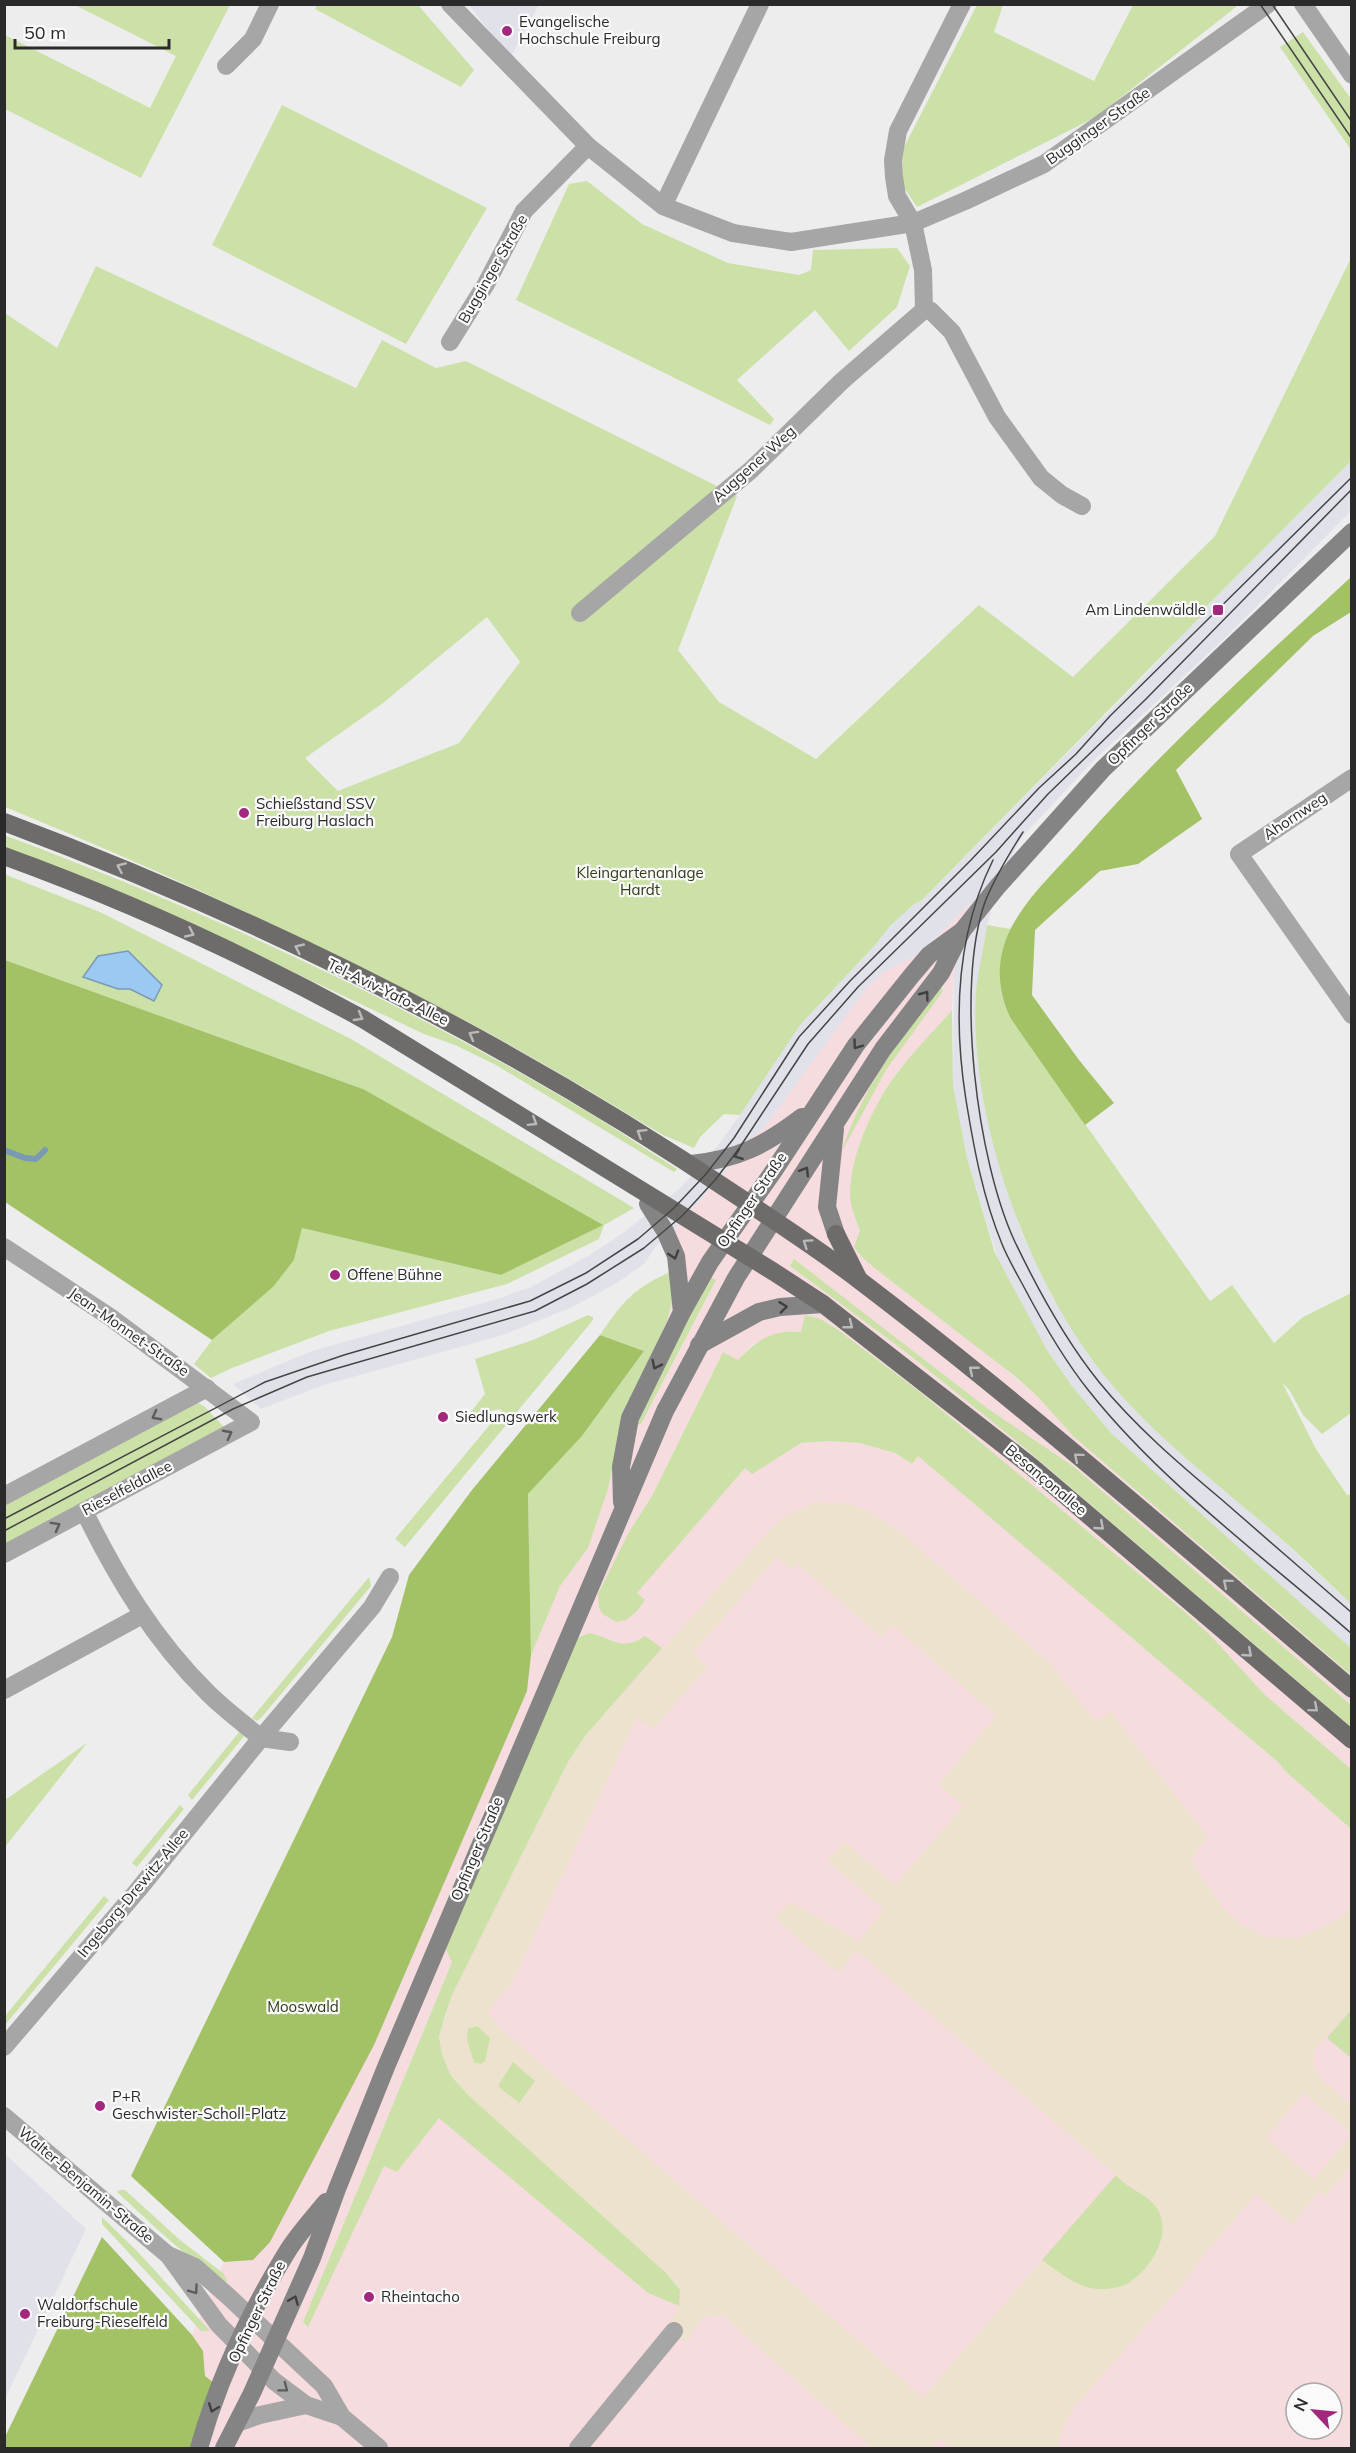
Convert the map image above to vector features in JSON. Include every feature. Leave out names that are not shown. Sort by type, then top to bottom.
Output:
[{"type":"main road","name":"Opfinger Straße","points":[[224,2448],[312,2258],[337,2189],[434,1950],[665,1411],[698,1346],[750,1256],[883,1049],[941,974],[962,931],[1005,878],[1103,769],[1352,532]]},
{"type":"main road","name":"Tel-Aviv-Yafo-Allee","points":[[4,822],[103,859],[295,946],[443,1018],[568,1088],[691,1164],[750,1204]]},
{"type":"main road","points":[[4,856],[91,888],[310,990],[363,1019],[724,1240]]},
{"type":"main road","name":"Opfinger Straße","points":[[622,1510],[621,1467],[630,1418],[682,1312],[724,1240],[775,1169],[856,1045],[892,998],[929,955],[962,931]]},
{"type":"main road","points":[[691,1164],[740,1155],[781,1133],[813,1109]]},
{"type":"main road","points":[[836,1122],[828,1207],[836,1234],[858,1279]]},
{"type":"main road","points":[[609,1170],[648,1204],[665,1231],[676,1256],[682,1312]]},
{"type":"main road","points":[[750,1204],[858,1279],[1027,1414],[1352,1689]]},
{"type":"main road","name":"Besançonallee","points":[[724,1240],[823,1304],[1032,1467],[1352,1740]]},
{"type":"main road","points":[[698,1346],[759,1311],[823,1304]]},
{"type":"main road","name":"Opfinger Straße","points":[[199,2448],[251,2318],[288,2251],[337,2189]]},
{"type":"street","points":[[226,66],[253,39],[270,4]]},
{"type":"street","name":"Bugginger Straße","points":[[450,4],[588,146],[663,206],[733,233],[791,242],[913,223],[1044,164],[1268,4]]},
{"type":"street","points":[[663,206],[760,4]]},
{"type":"street","points":[[962,4],[898,131],[893,160],[897,196],[913,223],[922,270],[924,310],[931,311],[952,332],[997,417],[1041,478],[1062,495],[1082,506]]},
{"type":"street","points":[[1303,4],[1352,75]]},
{"type":"street","name":"Bugginger Straße","points":[[450,342],[486,284],[524,211],[588,146]]},
{"type":"street","name":"Auggener Weg","points":[[580,613],[751,470],[842,381],[924,310]]},
{"type":"street","name":"Ahornweg","points":[[1352,778],[1239,854],[1352,1015]]},
{"type":"street","name":"Jean-Monnet-Straße","points":[[4,1247],[110,1317],[251,1422]]},
{"type":"street","points":[[4,1496],[207,1388]]},
{"type":"street","name":"Rieselfeldallee","points":[[4,1554],[251,1422]]},
{"type":"street","points":[[84,1511],[110,1564],[142,1615],[169,1650],[208,1693],[261,1738],[290,1742]]},
{"type":"street","name":"Ingeborg-Drewitz-Allee","points":[[4,2047],[138,1890],[261,1738],[372,1607],[390,1577]]},
{"type":"street","points":[[4,1690],[142,1615]]},
{"type":"street","name":"Walter-Benjamin-Straße","points":[[4,2116],[168,2255],[219,2325],[238,2346],[306,2405]]},
{"type":"street","name":"Walter-Benjamin-Straße","points":[[168,2255],[195,2268],[251,2318],[324,2386],[342,2417]]},
{"type":"street","points":[[578,2448],[674,2331]]},
{"type":"street","points":[[237,2423],[260,2415],[306,2405],[342,2417],[379,2448]]},
{"type":"shaded area","name":"Evangelische Hochschule Freiburg","points":[[469,5],[539,5],[510,58]]},
{"type":"shaded area","points":[[1351,461],[1351,511],[1227,636],[1096,758],[1021,838],[998,886],[987,925],[976,994],[978,1056],[994,1144],[1022,1234],[1053,1298],[1091,1359],[1134,1409],[1351,1604],[1351,1648],[1112,1434],[1072,1386],[1047,1350],[998,1259],[967,1158],[953,1085],[954,972],[964,922],[971,902],[930,944],[916,955],[884,972],[868,986],[764,1128],[748,1141],[731,1165],[677,1227],[660,1241],[644,1264],[617,1283],[572,1307],[503,1335],[324,1385],[261,1409],[233,1384],[312,1351],[494,1300],[531,1287],[588,1256],[623,1233],[679,1189],[716,1148],[800,1025],[890,926],[922,900],[1150,670],[1204,612],[1203,610]]},
{"type":"shaded area","points":[[972,901],[964,922],[954,972],[952,1010],[897,1072],[880,1099],[858,1153],[850,1180],[851,1208],[860,1231],[977,1345],[1038,1397],[1073,1436],[1351,1675],[1351,1705],[1073,1466],[987,1408],[794,1259],[790,1266],[907,1353],[1021,1445],[1351,1727],[1351,1769],[1265,1695],[1211,1636],[1186,1613],[920,1392],[822,1319],[805,1315],[802,1332],[795,1331],[752,1345],[738,1360],[723,1352],[652,1496],[629,1532],[637,1593],[745,1468],[752,1473],[801,1443],[830,1441],[859,1443],[895,1453],[912,1464],[918,1455],[1278,1762],[1284,1770],[1351,1829],[1351,2448],[190,2448],[214,2383],[205,2376],[203,2351],[192,2335],[224,2262],[253,2260],[527,1691],[531,1655],[560,1586],[588,1548],[608,1489],[623,1417],[667,1321],[674,1295],[672,1271],[660,1241],[677,1227],[731,1165],[748,1141],[764,1128],[815,1054],[868,986],[884,972],[916,955]],"holes":[[[716,1281],[641,1424],[637,1425],[659,1374]],[[589,1633],[615,1644],[629,1644],[640,1639],[451,2076],[679,2306],[648,2293],[439,2117],[397,2172],[384,2166],[307,2327],[303,2322],[452,1962],[575,1641],[579,1636]]]},
{"type":"shaded area","points":[[816,1502],[845,1503],[864,1509],[900,1531],[1052,1665],[1096,1722],[1110,1711],[1207,1836],[1191,1861],[1222,1906],[1238,1922],[1266,1937],[1298,1938],[1339,1919],[1351,1906],[1351,2010],[1315,2049],[1313,2065],[1323,2081],[1351,2105],[1351,2133],[1304,2093],[1266,2138],[1314,2179],[1351,2135],[1351,2166],[1326,2197],[1319,2192],[1292,2225],[1256,2194],[1198,2262],[1188,2278],[1071,2411],[1060,2436],[1058,2448],[951,2448],[939,2439],[932,2448],[872,2448],[722,2315],[702,2318],[687,2342],[667,2327],[679,2307],[680,2290],[469,2096],[451,2076],[442,2054],[439,2037],[452,1995],[568,1762],[585,1736],[772,1527],[787,1515]],"holes":[[[777,1557],[792,1570],[797,1564],[881,1637],[892,1625],[996,1716],[938,1785],[963,1806],[895,1885],[844,1842],[827,1861],[884,1909],[859,1941],[790,1901],[775,1918],[838,1973],[857,1951],[1120,2179],[1135,2188],[1159,2211],[1161,2223],[1162,2235],[1154,2255],[1138,2275],[1073,2282],[1042,2260],[923,2397],[498,2026],[488,2011],[511,1985],[636,1719],[654,1728],[708,1667],[693,1653]]]},
{"type":"shaded area","name":"Waldorfschule Freiburg-Rieselfeld","points":[[5,2154],[86,2229],[5,2399]]},
{"type":"green space","points":[[317,4],[418,5],[474,70],[461,87],[315,9]]},
{"type":"green space","points":[[1235,4],[1236,7],[1096,117],[917,207],[903,186],[902,151],[977,5],[1003,5],[994,32],[1094,81],[1133,5]]},
{"type":"green space","points":[[75,5],[230,5],[141,178],[5,109],[5,35],[150,108],[176,56]]},
{"type":"green space","points":[[1303,32],[1351,99],[1351,150],[1280,47]]},
{"type":"green space","points":[[282,105],[487,208],[406,344],[212,245]]},
{"type":"green space","points":[[587,181],[642,224],[728,263],[799,275],[811,270],[813,250],[897,248],[910,266],[897,307],[849,351],[815,310],[737,380],[774,419],[770,425],[516,300],[569,184]]},
{"type":"green space","name":"Kleingartenanlage Hardt","points":[[1351,258],[1351,461],[922,900],[890,926],[800,1025],[740,1115],[724,1114],[700,1137],[694,1148],[663,1135],[516,1048],[353,963],[122,856],[5,807],[5,313],[57,348],[96,266],[356,388],[382,340],[436,368],[466,361],[737,496],[678,650],[719,702],[816,759],[979,605],[1073,677],[1215,536]],"holes":[[[487,617],[520,662],[459,743],[338,791],[305,758],[383,703]]]},
{"type":"green space","points":[[1351,577],[1351,612],[1313,636],[1176,770],[1202,819],[1138,864],[1100,871],[1035,930],[1032,995],[1079,1060],[1114,1103],[1085,1125],[1011,1019],[1006,1008],[1000,985],[1000,962],[1011,928],[1026,904],[1044,882],[1147,771]]},
{"type":"green space","points":[[4,835],[150,893],[363,990],[501,1062],[569,1101],[677,1169],[674,1172],[496,1065],[455,1045],[424,1034],[175,916],[5,848]]},
{"type":"green space","points":[[4,874],[100,912],[351,1039],[634,1208],[604,1225],[599,1239],[507,1284],[329,1331],[211,1378],[194,1364],[212,1340],[274,1286],[294,1260],[302,1228],[501,1275],[363,1089],[5,960]]},
{"type":"green space","points":[[987,925],[1011,929],[1001,963],[1000,985],[1011,1019],[1210,1301],[1232,1285],[1274,1343],[1303,1317],[1351,1293],[1351,1413],[1322,1434],[1303,1415],[1290,1391],[1282,1382],[1316,1449],[1347,1495],[1351,1494],[1351,1604],[1281,1539],[1150,1426],[1114,1387],[1084,1348],[1056,1303],[1031,1253],[1010,1201],[994,1147],[982,1094],[976,1041],[976,992]]},
{"type":"green space","points":[[5,960],[363,1089],[603,1225],[501,1275],[302,1228],[294,1260],[274,1286],[212,1340],[5,1202]]},
{"type":"green space","points":[[940,986],[943,991],[886,1070],[842,1151],[872,1084]]},
{"type":"green space","points":[[952,1010],[953,1085],[967,1158],[995,1253],[1047,1350],[1072,1386],[1112,1434],[1351,1648],[1351,1675],[1073,1436],[1038,1397],[1016,1377],[877,1270],[854,1247],[860,1230],[852,1209],[850,1193],[856,1157],[862,1138],[879,1101],[897,1073]]},
{"type":"green space","points":[[794,1259],[987,1408],[1073,1466],[1351,1705],[1351,1727],[1021,1445],[907,1353],[790,1266]]},
{"type":"green space","points":[[672,1271],[674,1295],[667,1321],[623,1417],[608,1489],[588,1548],[560,1586],[531,1655],[528,1494],[582,1436],[644,1351],[600,1335],[630,1297],[648,1283]]},
{"type":"green space","points":[[710,1277],[716,1280],[641,1424],[637,1425],[659,1374]]},
{"type":"green space","points":[[588,1315],[593,1317],[593,1320],[405,1547],[395,1539],[502,1410],[492,1410],[475,1418],[466,1418],[485,1394],[475,1359],[533,1340]]},
{"type":"green space","points":[[805,1315],[821,1319],[837,1329],[920,1392],[1211,1636],[1265,1695],[1351,1769],[1351,1829],[1284,1770],[1278,1762],[918,1456],[912,1464],[895,1453],[859,1443],[830,1441],[801,1443],[752,1474],[745,1468],[637,1593],[645,1600],[636,1612],[626,1620],[616,1622],[603,1614],[599,1608],[598,1594],[629,1532],[652,1496],[723,1352],[738,1360],[766,1337],[782,1332],[801,1332]]},
{"type":"green space","name":"Mooswald","points":[[600,1335],[644,1351],[582,1436],[528,1494],[531,1655],[527,1691],[374,2045],[270,2242],[253,2260],[224,2262],[131,2176],[392,1637],[409,1575],[472,1490]]},
{"type":"green space","points":[[194,1401],[204,1406],[224,1427],[5,1545],[5,1503]]},
{"type":"green space","points":[[369,1577],[371,1586],[261,1718],[257,1721],[252,1718]]},
{"type":"green space","points":[[589,1633],[622,1644],[645,1636],[662,1648],[585,1736],[568,1762],[452,1995],[439,2037],[442,2054],[451,2076],[469,2096],[666,2273],[680,2290],[679,2306],[648,2293],[439,2118],[397,2172],[384,2166],[308,2327],[303,2322],[452,1962],[444,1945],[575,1641]]},
{"type":"green space","points":[[240,1731],[245,1735],[192,1800],[188,1795]]},
{"type":"green space","points":[[87,1743],[5,1847],[5,1800]]},
{"type":"green space","points":[[180,1805],[184,1809],[137,1867],[132,1863]]},
{"type":"green space","points":[[104,1896],[109,1900],[5,2025],[5,2016]]},
{"type":"green space","points":[[1351,2010],[1351,2058],[1327,2038]]},
{"type":"green space","points":[[477,2026],[490,2038],[485,2061],[481,2064],[474,2062],[467,2040],[468,2029]]},
{"type":"green space","points":[[513,2062],[535,2081],[519,2103],[498,2086]]},
{"type":"green space","points":[[1116,2175],[1154,2204],[1162,2220],[1161,2240],[1152,2260],[1130,2282],[1111,2288],[1099,2289],[1083,2286],[1042,2260]]},
{"type":"green space","points":[[125,2190],[180,2240],[223,2273],[228,2282],[204,2268],[172,2242],[117,2192]]},
{"type":"green space","points":[[102,2217],[137,2251],[210,2331],[201,2331],[102,2224]]},
{"type":"green space","points":[[102,2237],[192,2335],[203,2351],[205,2376],[214,2383],[190,2448],[5,2448],[4,2439]]},
{"type":"water","points":[[128,951],[162,985],[154,1001],[130,989],[118,989],[83,977],[98,956]]},
{"type":"waterway","points":[[4,1150],[25,1158],[36,1159],[45,1150]]},
{"type":"tram line","points":[[1260,4],[1352,139]]},
{"type":"tram line","points":[[1272,4],[1352,122]]},
{"type":"tram line","points":[[4,1519],[265,1382],[344,1355],[530,1301],[586,1273],[638,1239],[673,1209],[706,1174],[734,1138],[799,1037],[850,981],[1039,788],[1076,754],[1110,716],[1352,477]]},
{"type":"tram line","points":[[4,1531],[233,1409],[307,1377],[535,1311],[587,1284],[644,1248],[683,1215],[715,1180],[738,1150],[808,1044],[858,987],[996,852],[1048,794],[1146,699],[1352,489]]},
{"type":"tram line","points":[[1023,832],[1007,857],[985,902],[976,938],[971,1026],[974,1074],[990,1167],[1015,1242],[1064,1332],[1087,1366],[1113,1398],[1173,1458],[1352,1613]]},
{"type":"tram line","points":[[993,860],[971,918],[965,947],[959,1008],[962,1069],[976,1155],[989,1209],[1004,1250],[1063,1355],[1117,1424],[1181,1488],[1352,1634]]},
{"type":"place","name":"Evangelische Hochschule Freiburg","points":[[507,31]]},
{"type":"place","name":"Am Lindenwäldle","points":[[1218,610]]},
{"type":"place","name":"Schießstand SSV Freiburg Haslach","points":[[244,813]]},
{"type":"place","name":"Offene Bühne","points":[[335,1275]]},
{"type":"place","name":"Siedlungswerk","points":[[443,1417]]},
{"type":"place","name":"P+R Geschwister-Scholl-Platz","points":[[100,2106]]},
{"type":"place","name":"Rheintacho","points":[[369,2297]]},
{"type":"place","name":"Waldorfschule Freiburg-Rieselfeld","points":[[25,2314]]}]
